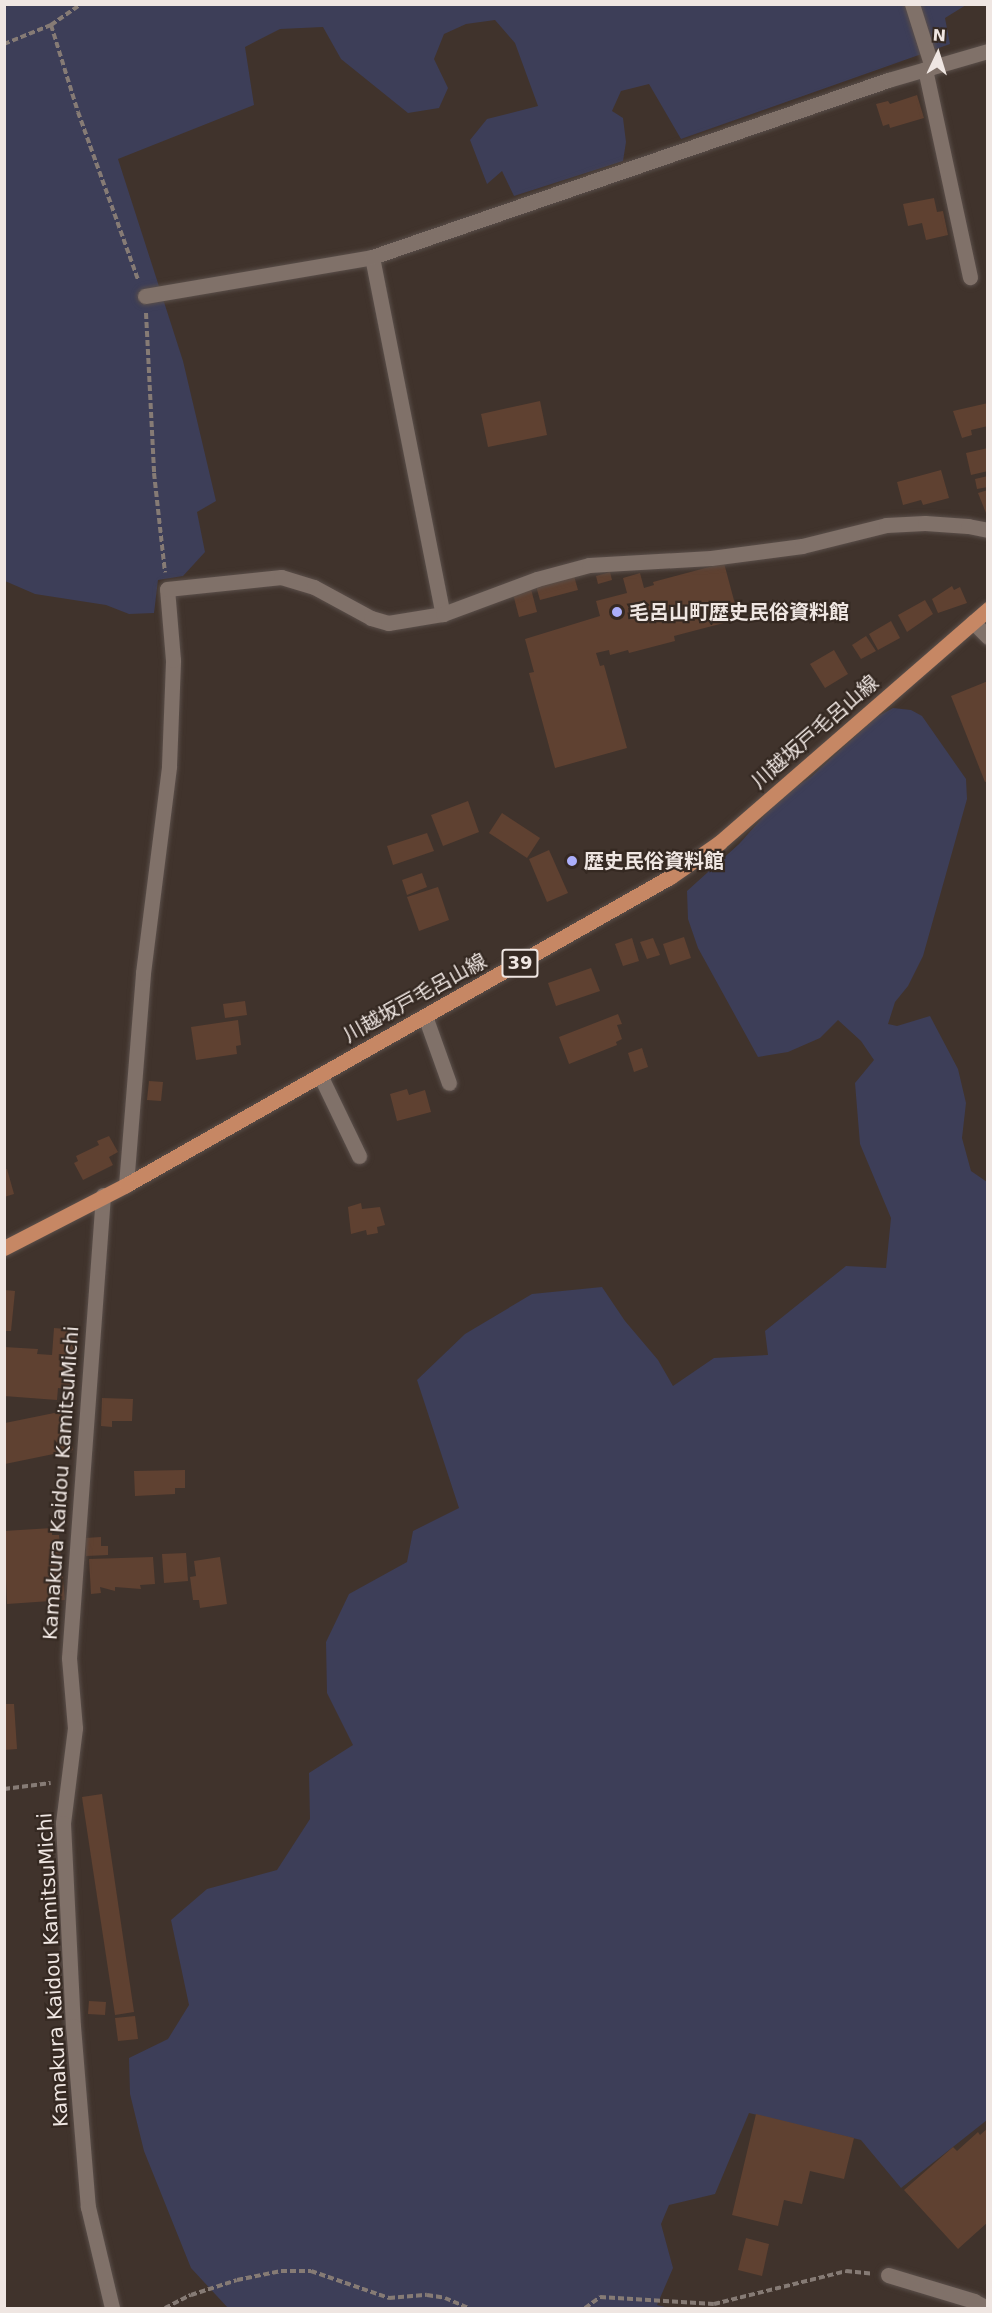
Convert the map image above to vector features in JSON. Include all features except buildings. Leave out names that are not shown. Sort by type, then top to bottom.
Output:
[{"type":"main road","name":"川越坂戸毛呂山線","points":[[4,1248],[126,1185],[670,877],[719,843],[987,609]]},
{"type":"street","points":[[912,4],[928,68],[970,277]]},
{"type":"street","points":[[145,296],[372,258],[928,68],[987,51]]},
{"type":"street","points":[[372,258],[443,614]]},
{"type":"street","points":[[126,1185],[143,973],[169,766],[173,660],[167,589],[280,578],[315,587],[371,618],[388,623],[443,614],[537,579],[588,565],[711,558],[802,546],[886,525],[925,523],[968,526],[987,530]]},
{"type":"street","points":[[973,622],[987,637]]},
{"type":"street","points":[[425,1016],[449,1083]]},
{"type":"street","points":[[320,1076],[358,1156]]},
{"type":"street","name":"Kamakura Kaidou KamitsuMichi","points":[[103,1195],[69,1658],[75,1728],[63,1823],[73,2025],[88,2207],[112,2308]]},
{"type":"street","points":[[888,2275],[974,2301],[987,2308]]},
{"type":"path","points":[[4,44],[51,25],[81,4]]},
{"type":"path","points":[[51,25],[124,248],[145,296],[154,472],[167,589]]},
{"type":"path","points":[[4,1789],[68,1781]]},
{"type":"path","points":[[165,2308],[191,2295],[237,2280],[281,2271],[311,2271],[389,2298],[427,2295],[445,2298],[468,2308]]},
{"type":"path","points":[[585,2308],[600,2297],[714,2304],[846,2271],[888,2275]]},
{"type":"shaded area","points":[[15,4],[966,5],[945,18],[950,44],[681,139],[649,84],[621,91],[612,111],[623,118],[626,142],[623,161],[514,196],[502,171],[487,184],[470,140],[487,119],[538,106],[515,43],[495,20],[466,24],[444,34],[434,59],[448,88],[439,108],[408,113],[341,59],[323,27],[280,29],[245,47],[254,105],[118,159],[183,361],[216,501],[197,512],[205,552],[183,576],[158,580],[154,613],[129,614],[106,605],[35,594],[5,581],[4,7]]},
{"type":"shaded area","points":[[893,708],[911,710],[922,716],[966,779],[967,799],[923,956],[908,986],[895,1002],[888,1024],[897,1026],[930,1016],[958,1069],[966,1103],[962,1138],[971,1171],[987,1182],[987,2120],[901,2188],[861,2140],[749,2113],[715,2194],[669,2205],[661,2224],[673,2268],[657,2305],[669,2308],[228,2308],[191,2268],[144,2151],[130,2094],[129,2058],[168,2039],[189,2005],[171,1920],[207,1889],[277,1870],[310,1819],[309,1773],[353,1745],[327,1693],[326,1642],[349,1594],[407,1562],[413,1531],[459,1508],[417,1380],[465,1334],[532,1294],[602,1287],[625,1321],[658,1360],[673,1386],[714,1358],[768,1355],[765,1331],[846,1266],[886,1268],[891,1218],[860,1144],[855,1083],[874,1060],[861,1041],[838,1020],[820,1038],[788,1052],[758,1057],[698,948],[688,919],[687,891],[739,844],[782,796],[811,777],[875,718]]},
{"type":"place","name":"毛呂山町歴史民俗資料館","points":[[617,612]]},
{"type":"place","name":"歴史民俗資料館","points":[[572,861]]}]
